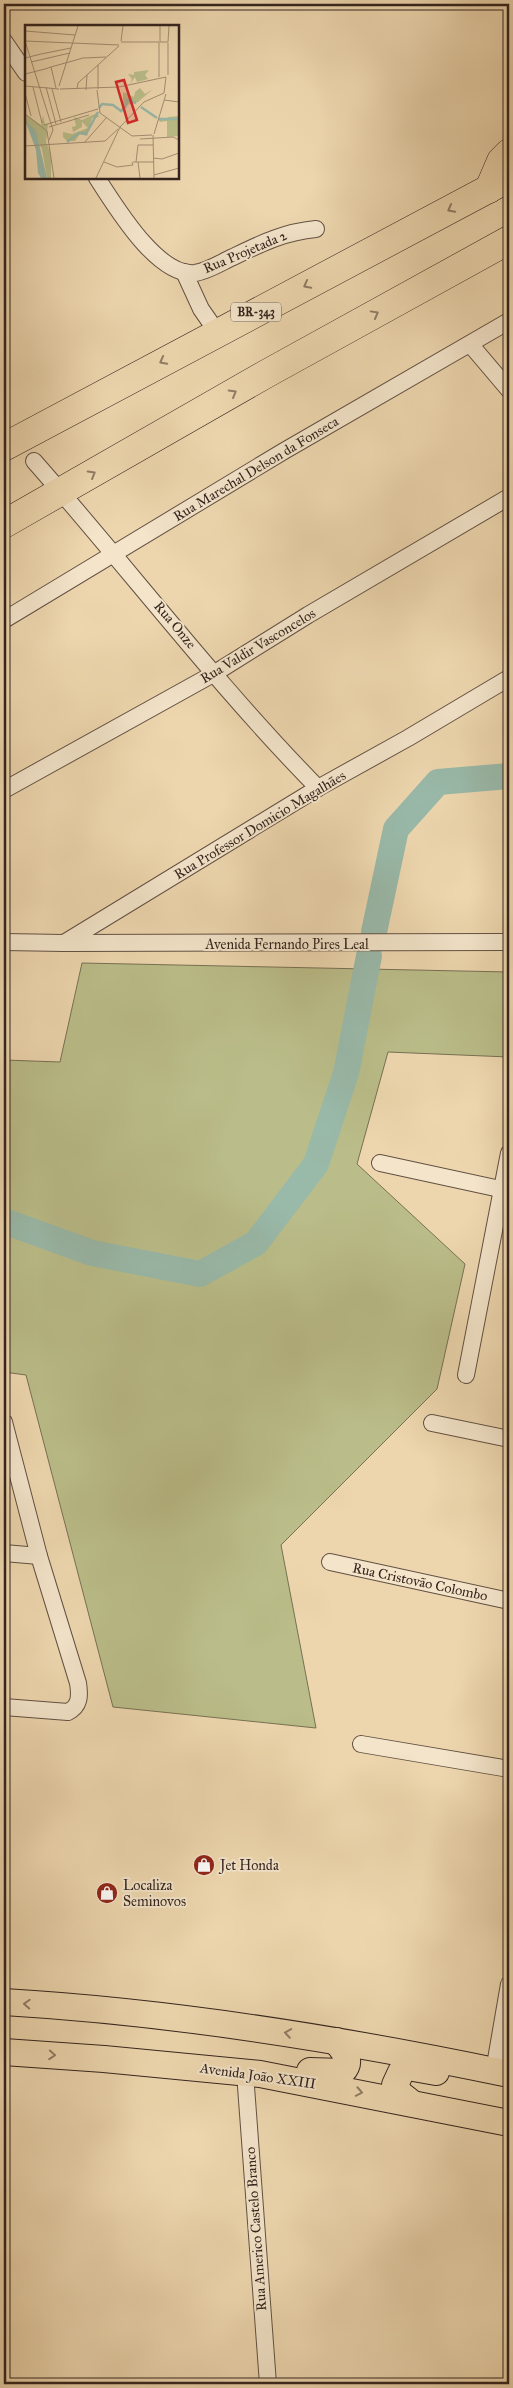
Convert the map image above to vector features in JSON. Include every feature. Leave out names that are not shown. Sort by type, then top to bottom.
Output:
[{"type":"highway","points":[[499,184],[501,161],[509,153]]},
{"type":"highway","name":"BR-343","points":[[4,447],[217,332],[499,184]]},
{"type":"highway","points":[[4,524],[266,374],[509,240]]},
{"type":"main road","points":[[4,2002],[129,2013],[260,2028],[501,2073]]},
{"type":"main road","points":[[252,2073],[342,2072],[347,2067],[348,2060],[336,2041]]},
{"type":"main road","name":"Avenida João XXIII","points":[[4,2052],[252,2073],[409,2101],[509,2123]]},
{"type":"main road","points":[[409,2101],[400,2094],[396,2085],[401,2072],[408,2067],[463,2075],[501,2073]]},
{"type":"street","points":[[4,41],[25,72]]},
{"type":"street","name":"Rua Projetada 2","points":[[98,179],[116,207],[142,239],[164,262],[184,272],[195,273],[209,268],[278,236],[316,229]]},
{"type":"street","points":[[184,272],[201,309],[217,332]]},
{"type":"street","name":"Rua Marechal Delson da Fonseca","points":[[4,620],[284,451],[509,321]]},
{"type":"street","points":[[470,344],[509,390]]},
{"type":"street","name":"Rua Onze","points":[[34,461],[290,760],[318,788]]},
{"type":"street","name":"Rua Valdir Vasconcelos","points":[[4,790],[215,673],[308,615],[509,496]]},
{"type":"street","name":"Rua Professor Domicio Magalhães","points":[[64,943],[318,788],[408,738],[509,678]]},
{"type":"street","points":[[4,942],[64,943]]},
{"type":"street","name":"Avenida Fernando Pires Leal","points":[[64,943],[221,945],[509,942]]},
{"type":"street","points":[[466,1375],[506,1190],[509,1154]]},
{"type":"street","points":[[380,1163],[506,1190]]},
{"type":"street","points":[[4,1422],[39,1556],[78,1683],[80,1698],[73,1709],[60,1713],[4,1707]]},
{"type":"street","points":[[432,1423],[509,1439]]},
{"type":"street","points":[[4,1553],[39,1556]]},
{"type":"street","name":"Rua Cristovão Colombo","points":[[330,1562],[509,1601]]},
{"type":"street","points":[[361,1744],[509,1769]]},
{"type":"street","points":[[501,2073],[509,1984]]},
{"type":"street","name":"Rua Americo Castelo Branco","points":[[252,2073],[268,2384]]},
{"type":"green space","points":[[82,963],[509,972],[509,1057],[388,1052],[357,1164],[465,1264],[437,1389],[281,1545],[316,1728],[113,1707],[26,1375],[4,1372],[4,1060],[60,1062]]},
{"type":"waterway","points":[[374,932],[396,829],[438,782],[509,776]]},
{"type":"waterway","points":[[4,1221],[92,1253],[200,1274],[256,1243],[316,1164],[346,1073],[369,956]]},
{"type":"place","name":"Jet Honda","points":[[204,1865]]},
{"type":"place","name":"Localiza Seminovos","points":[[107,1893]]}]
